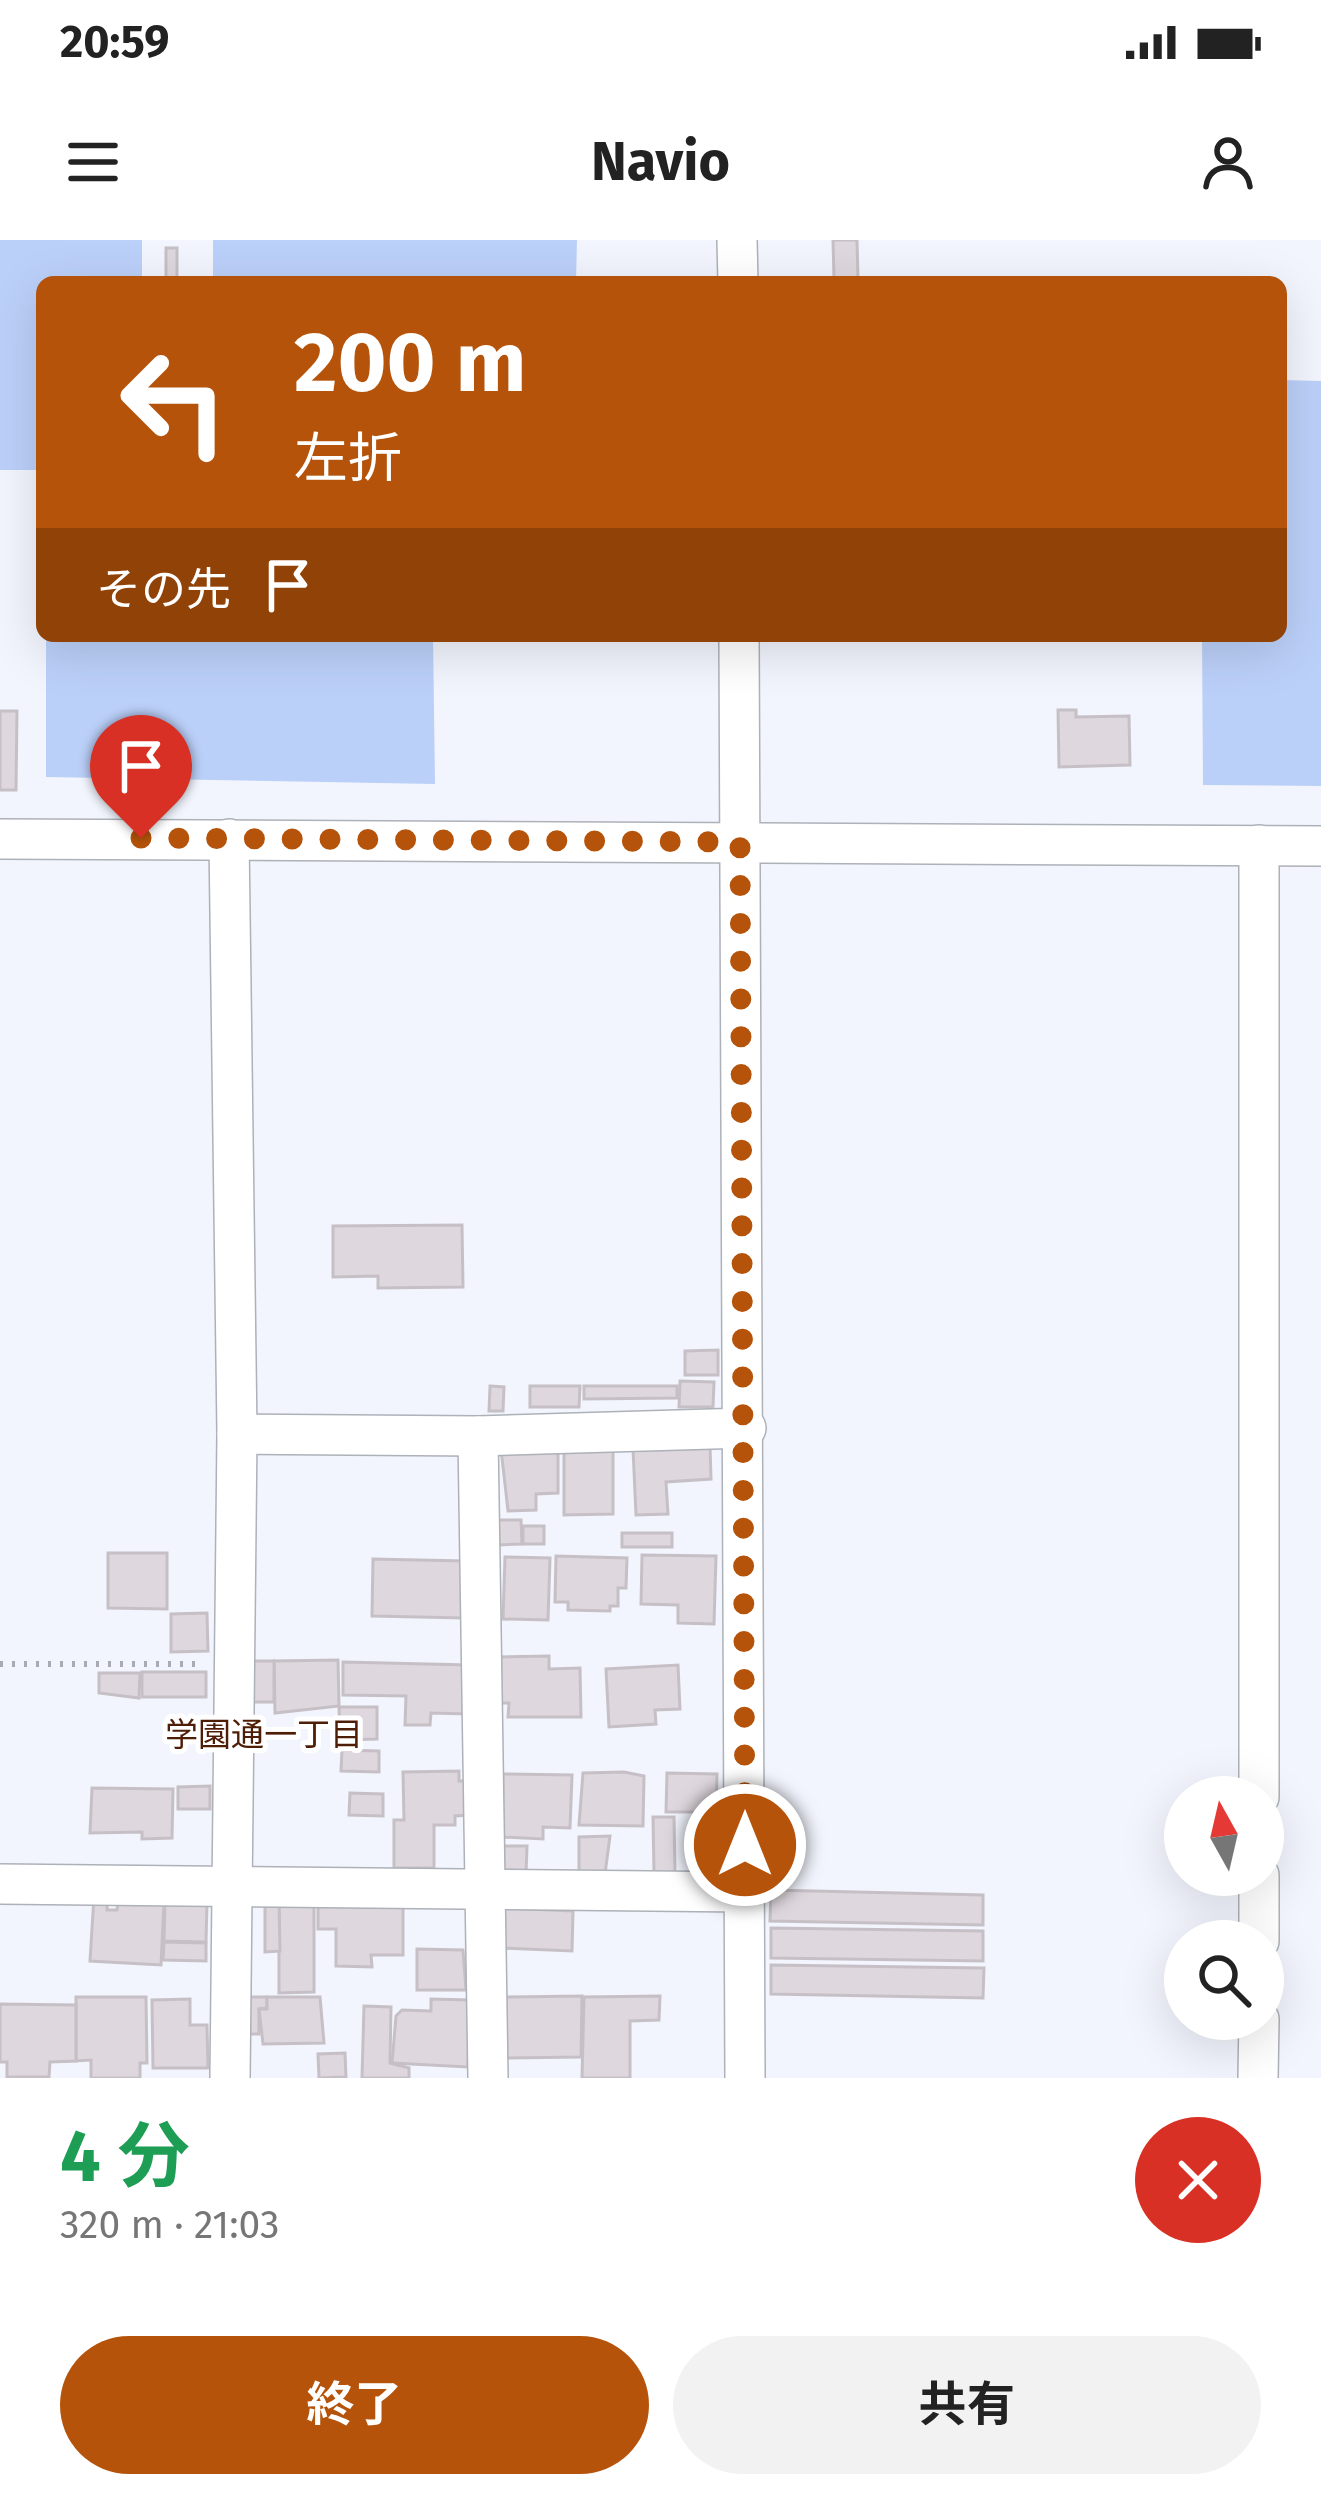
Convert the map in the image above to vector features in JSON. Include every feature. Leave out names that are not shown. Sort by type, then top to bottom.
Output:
[{"type":"street","points":[[737,240],[737,276]]},
{"type":"street","points":[[739,642],[746,1428],[745,2078]]},
{"type":"street","points":[[0,839],[1321,846]]},
{"type":"street","points":[[229,839],[237,1434],[230,2078]]},
{"type":"street","points":[[1259,845],[1259,1776]]},
{"type":"street","points":[[237,1434],[478,1436],[746,1428]]},
{"type":"street","points":[[478,1436],[488,2078]]},
{"type":"street","points":[[0,1884],[745,1892]]},
{"type":"street","points":[[1258,2040],[1258,2078]]},
{"type":"path","points":[[0,1664],[233,1664]]},
{"type":"shaded area","points":[[0,240],[142,240],[142,276],[36,276],[36,470],[0,470]]},
{"type":"shaded area","points":[[213,240],[577,240],[576,276],[213,276]]},
{"type":"shaded area","points":[[1287,380],[1321,381],[1321,786],[1203,785],[1202,642],[1287,642]]},
{"type":"shaded area","points":[[46,642],[433,642],[435,784],[46,777]]},
{"type":"building","points":[[833,240],[857,240],[858,276],[834,276]]},
{"type":"building","points":[[166,248],[177,248],[177,276],[166,276]]},
{"type":"building","points":[[1058,710],[1076,710],[1076,717],[1129,716],[1130,765],[1059,767]]},
{"type":"building","points":[[0,711],[17,711],[16,790],[0,790]]},
{"type":"building","points":[[462,1225],[463,1287],[378,1288],[378,1276],[333,1277],[333,1226]]},
{"type":"building","points":[[718,1350],[718,1375],[685,1375],[685,1351]]},
{"type":"building","points":[[680,1381],[714,1382],[713,1407],[679,1407]]},
{"type":"building","points":[[490,1386],[504,1387],[503,1411],[489,1411]]},
{"type":"building","points":[[530,1386],[580,1386],[579,1407],[530,1407]]},
{"type":"building","points":[[584,1386],[677,1386],[677,1398],[584,1399]]},
{"type":"building","points":[[558,1439],[558,1493],[536,1494],[536,1510],[508,1511],[501,1449]]},
{"type":"building","points":[[710,1445],[711,1479],[666,1482],[668,1514],[636,1515],[633,1449]]},
{"type":"building","points":[[564,1446],[613,1446],[613,1514],[564,1515]]},
{"type":"building","points":[[498,1520],[521,1520],[522,1544],[498,1545]]},
{"type":"building","points":[[523,1526],[544,1526],[544,1544],[523,1544]]},
{"type":"building","points":[[622,1533],[672,1533],[672,1547],[622,1547]]},
{"type":"building","points":[[108,1553],[167,1553],[167,1609],[108,1608]]},
{"type":"building","points":[[642,1555],[716,1556],[714,1624],[678,1623],[678,1605],[641,1604]]},
{"type":"building","points":[[556,1556],[627,1558],[626,1588],[618,1588],[618,1606],[610,1606],[610,1611],[568,1610],[568,1602],[555,1602]]},
{"type":"building","points":[[505,1557],[550,1558],[548,1620],[503,1619]]},
{"type":"building","points":[[373,1559],[465,1561],[464,1618],[372,1616]]},
{"type":"building","points":[[207,1613],[208,1651],[171,1652],[171,1614]]},
{"type":"building","points":[[549,1656],[549,1669],[580,1668],[581,1717],[508,1717],[509,1703],[500,1703],[499,1657]]},
{"type":"building","points":[[338,1660],[339,1706],[275,1713],[274,1661]]},
{"type":"building","points":[[252,1661],[274,1661],[274,1702],[252,1702]]},
{"type":"building","points":[[343,1662],[469,1665],[468,1714],[431,1713],[430,1725],[405,1725],[406,1696],[343,1695]]},
{"type":"building","points":[[678,1665],[680,1709],[655,1710],[656,1724],[609,1727],[606,1669]]},
{"type":"building","points":[[142,1672],[206,1672],[206,1697],[142,1697]]},
{"type":"building","points":[[99,1673],[140,1673],[139,1698],[99,1693]]},
{"type":"building","points":[[339,1707],[377,1707],[377,1739],[340,1740]]},
{"type":"building","points":[[342,1750],[379,1751],[379,1772],[341,1771]]},
{"type":"building","points":[[459,1771],[459,1781],[468,1781],[469,1815],[455,1816],[455,1825],[434,1825],[434,1868],[394,1868],[394,1820],[404,1820],[403,1772]]},
{"type":"building","points":[[583,1773],[644,1776],[643,1826],[579,1825]]},
{"type":"building","points":[[667,1773],[717,1774],[716,1812],[666,1812]]},
{"type":"building","points":[[503,1774],[572,1775],[570,1828],[543,1827],[543,1839],[502,1837]]},
{"type":"building","points":[[210,1786],[210,1809],[178,1809],[178,1787]]},
{"type":"building","points":[[92,1788],[173,1789],[172,1838],[142,1839],[142,1832],[90,1833]]},
{"type":"building","points":[[350,1793],[383,1794],[383,1816],[349,1815]]},
{"type":"building","points":[[653,1817],[674,1817],[675,1874],[654,1874]]},
{"type":"building","points":[[610,1836],[605,1874],[579,1874],[579,1837]]},
{"type":"building","points":[[498,1846],[527,1846],[526,1874],[498,1874]]},
{"type":"building","points":[[771,1890],[983,1895],[983,1925],[770,1921]]},
{"type":"building","points":[[279,1894],[314,1894],[314,1992],[279,1993]]},
{"type":"building","points":[[94,1896],[108,1897],[107,1910],[117,1910],[118,1901],[164,1903],[161,1965],[90,1961]]},
{"type":"building","points":[[265,1900],[279,1900],[280,1951],[265,1952]]},
{"type":"building","points":[[165,1901],[207,1902],[206,1942],[164,1941]]},
{"type":"building","points":[[318,1903],[403,1904],[403,1955],[371,1955],[372,1967],[336,1966],[336,1929],[318,1929]]},
{"type":"building","points":[[502,1908],[573,1911],[572,1951],[501,1948]]},
{"type":"building","points":[[771,1928],[983,1931],[983,1961],[771,1958]]},
{"type":"building","points":[[164,1942],[206,1943],[206,1961],[163,1960]]},
{"type":"building","points":[[417,1949],[463,1950],[466,1990],[417,1990]]},
{"type":"building","points":[[771,1965],[984,1968],[983,1998],[771,1994]]},
{"type":"building","points":[[582,1996],[581,2057],[502,2058],[502,1997]]},
{"type":"building","points":[[660,1996],[659,2020],[630,2021],[630,2078],[582,2078],[584,1997]]},
{"type":"building","points":[[76,1997],[146,1997],[147,2063],[140,2063],[140,2078],[91,2078],[91,2060],[76,2061]]},
{"type":"building","points":[[246,1997],[267,1997],[267,2008],[259,2009],[259,2034],[246,2034]]},
{"type":"building","points":[[267,1997],[320,1997],[324,2043],[263,2044],[259,2009],[267,2009]]},
{"type":"building","points":[[190,1999],[190,2025],[207,2025],[208,2068],[153,2068],[152,2000]]},
{"type":"building","points":[[431,1999],[470,2000],[468,2067],[392,2063],[396,2016],[402,2010],[431,2011]]},
{"type":"building","points":[[0,2004],[76,2005],[76,2061],[50,2062],[49,2077],[7,2077],[7,2062],[0,2062]]},
{"type":"building","points":[[364,2006],[391,2007],[390,2063],[409,2068],[409,2078],[362,2078]]},
{"type":"building","points":[[345,2053],[346,2077],[319,2078],[318,2054]]},
{"type":"district","name":"学園通一丁目","points":[[264,1734]]},
{"type":"route","points":[[141,838],[740,842],[745,1845]]}]
